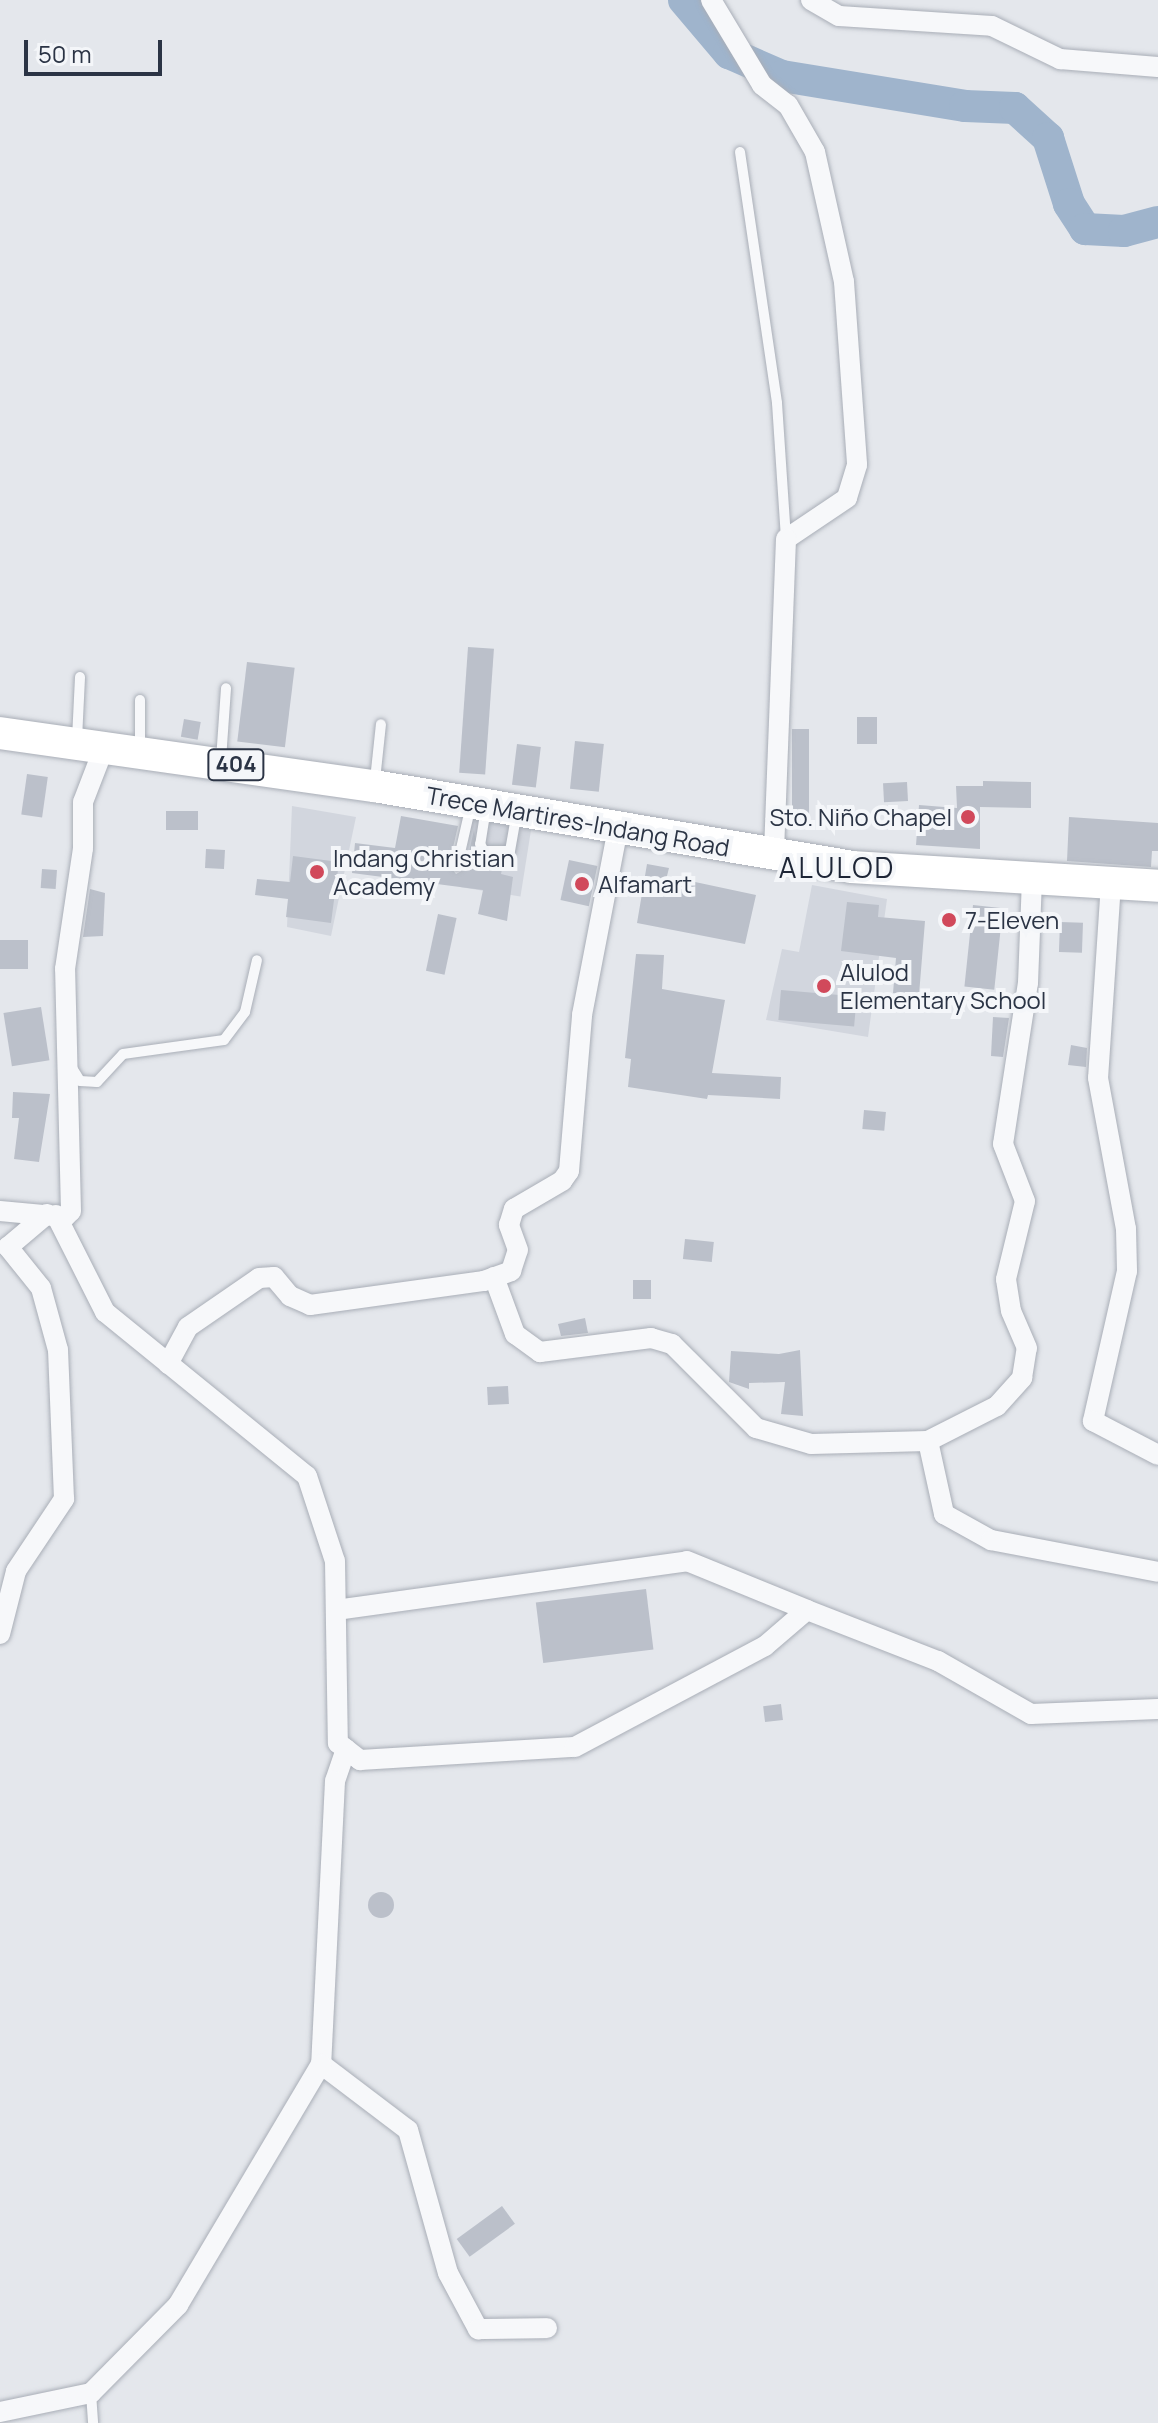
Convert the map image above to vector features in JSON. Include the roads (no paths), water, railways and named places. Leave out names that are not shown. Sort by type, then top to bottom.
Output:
[{"type":"main road","name":"Trece Martires-Indang Road","points":[[0,733],[91,743],[374,786],[851,867],[1158,886]]},
{"type":"street","points":[[711,0],[762,85],[788,105],[815,152],[844,282],[857,465],[847,498],[786,539],[774,854]]},
{"type":"street","points":[[811,0],[839,16],[992,26],[1060,59],[1158,67]]},
{"type":"street","points":[[0,1211],[65,1217],[71,1211],[65,969],[83,848],[83,802],[91,743]]},
{"type":"street","points":[[168,1364],[188,1327],[259,1278],[274,1277],[290,1296],[310,1305],[494,1277],[511,1271],[518,1250],[509,1225],[514,1209],[562,1181],[569,1171],[582,1015],[618,828]]},
{"type":"street","points":[[494,1277],[515,1334],[540,1352],[651,1338],[672,1344],[756,1428],[811,1444],[928,1441],[997,1406],[1022,1378],[1027,1348],[1011,1311],[1006,1279],[1025,1201],[1003,1144],[1028,983],[1032,878]]},
{"type":"street","points":[[1111,883],[1098,1078],[1126,1229],[1127,1271],[1093,1421],[1158,1455]]},
{"type":"street","points":[[0,1634],[16,1571],[64,1499],[58,1350],[41,1288],[4,1250],[51,1214]]},
{"type":"street","points":[[51,1214],[105,1312],[307,1476],[335,1561],[338,1743],[360,1760],[575,1747],[765,1646],[807,1610]]},
{"type":"street","points":[[928,1441],[944,1514],[991,1540],[1158,1572]]},
{"type":"street","points":[[336,1610],[687,1561],[938,1661],[1031,1714],[1158,1709]]},
{"type":"street","points":[[0,2412],[91,2393],[178,2305],[321,2064],[335,1781],[346,1749]]},
{"type":"street","points":[[321,2064],[408,2130],[448,2273],[478,2329],[547,2328]]},
{"type":"lane","points":[[740,152],[777,403],[786,539]]},
{"type":"lane","points":[[80,677],[91,743]]},
{"type":"lane","points":[[220,762],[226,688]]},
{"type":"lane","points":[[140,700],[140,751]]},
{"type":"lane","points":[[374,786],[381,724]]},
{"type":"lane","points":[[457,866],[492,807]]},
{"type":"lane","points":[[67,1060],[80,1081],[97,1082],[123,1054],[224,1040],[245,1012],[257,960]]},
{"type":"lane","points":[[91,2393],[93,2423]]},
{"type":"waterway","points":[[684,0],[729,53],[782,76],[965,106],[1015,108],[1048,138],[1069,204],[1085,229],[1124,231],[1158,222]]},
{"type":"place","name":"Sto. Niño Chapel","points":[[968,817]]},
{"type":"place","name":"Indang Christian Academy","points":[[317,872]]},
{"type":"place","name":"Alfamart","points":[[582,884]]},
{"type":"place","name":"7-Eleven","points":[[949,920]]},
{"type":"place","name":"Alulod Elementary School","points":[[824,986]]},
{"type":"district","name":"ALULOD","points":[[837,867]]}]
